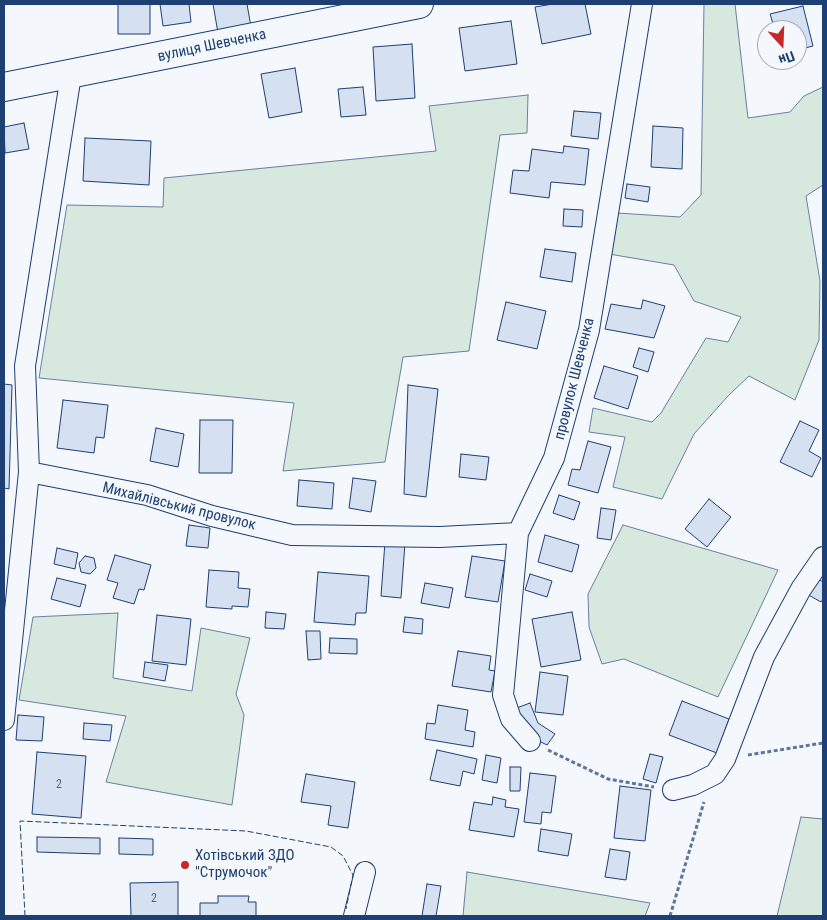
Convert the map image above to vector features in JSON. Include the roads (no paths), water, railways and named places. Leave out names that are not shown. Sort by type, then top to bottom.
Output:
[{"type":"street","name":"вулиця Шевченка","points":[[4,87],[419,4]]},
{"type":"street","name":"провулок Шевченка","points":[[530,740],[511,718],[503,695],[518,533],[554,458],[589,330],[642,4]]},
{"type":"street","points":[[4,720],[29,472],[25,366],[71,75]]},
{"type":"street","name":"Михайлівський провулок","points":[[29,472],[147,496],[212,516],[292,535],[440,537],[518,533]]},
{"type":"street","points":[[673,790],[693,785],[720,766],[764,657],[801,589],[823,556]]},
{"type":"street","points":[[354,916],[365,872]]},
{"type":"place","name":"Хотівський ЗДО \"Струмочок\"","points":[[185,865]]}]
